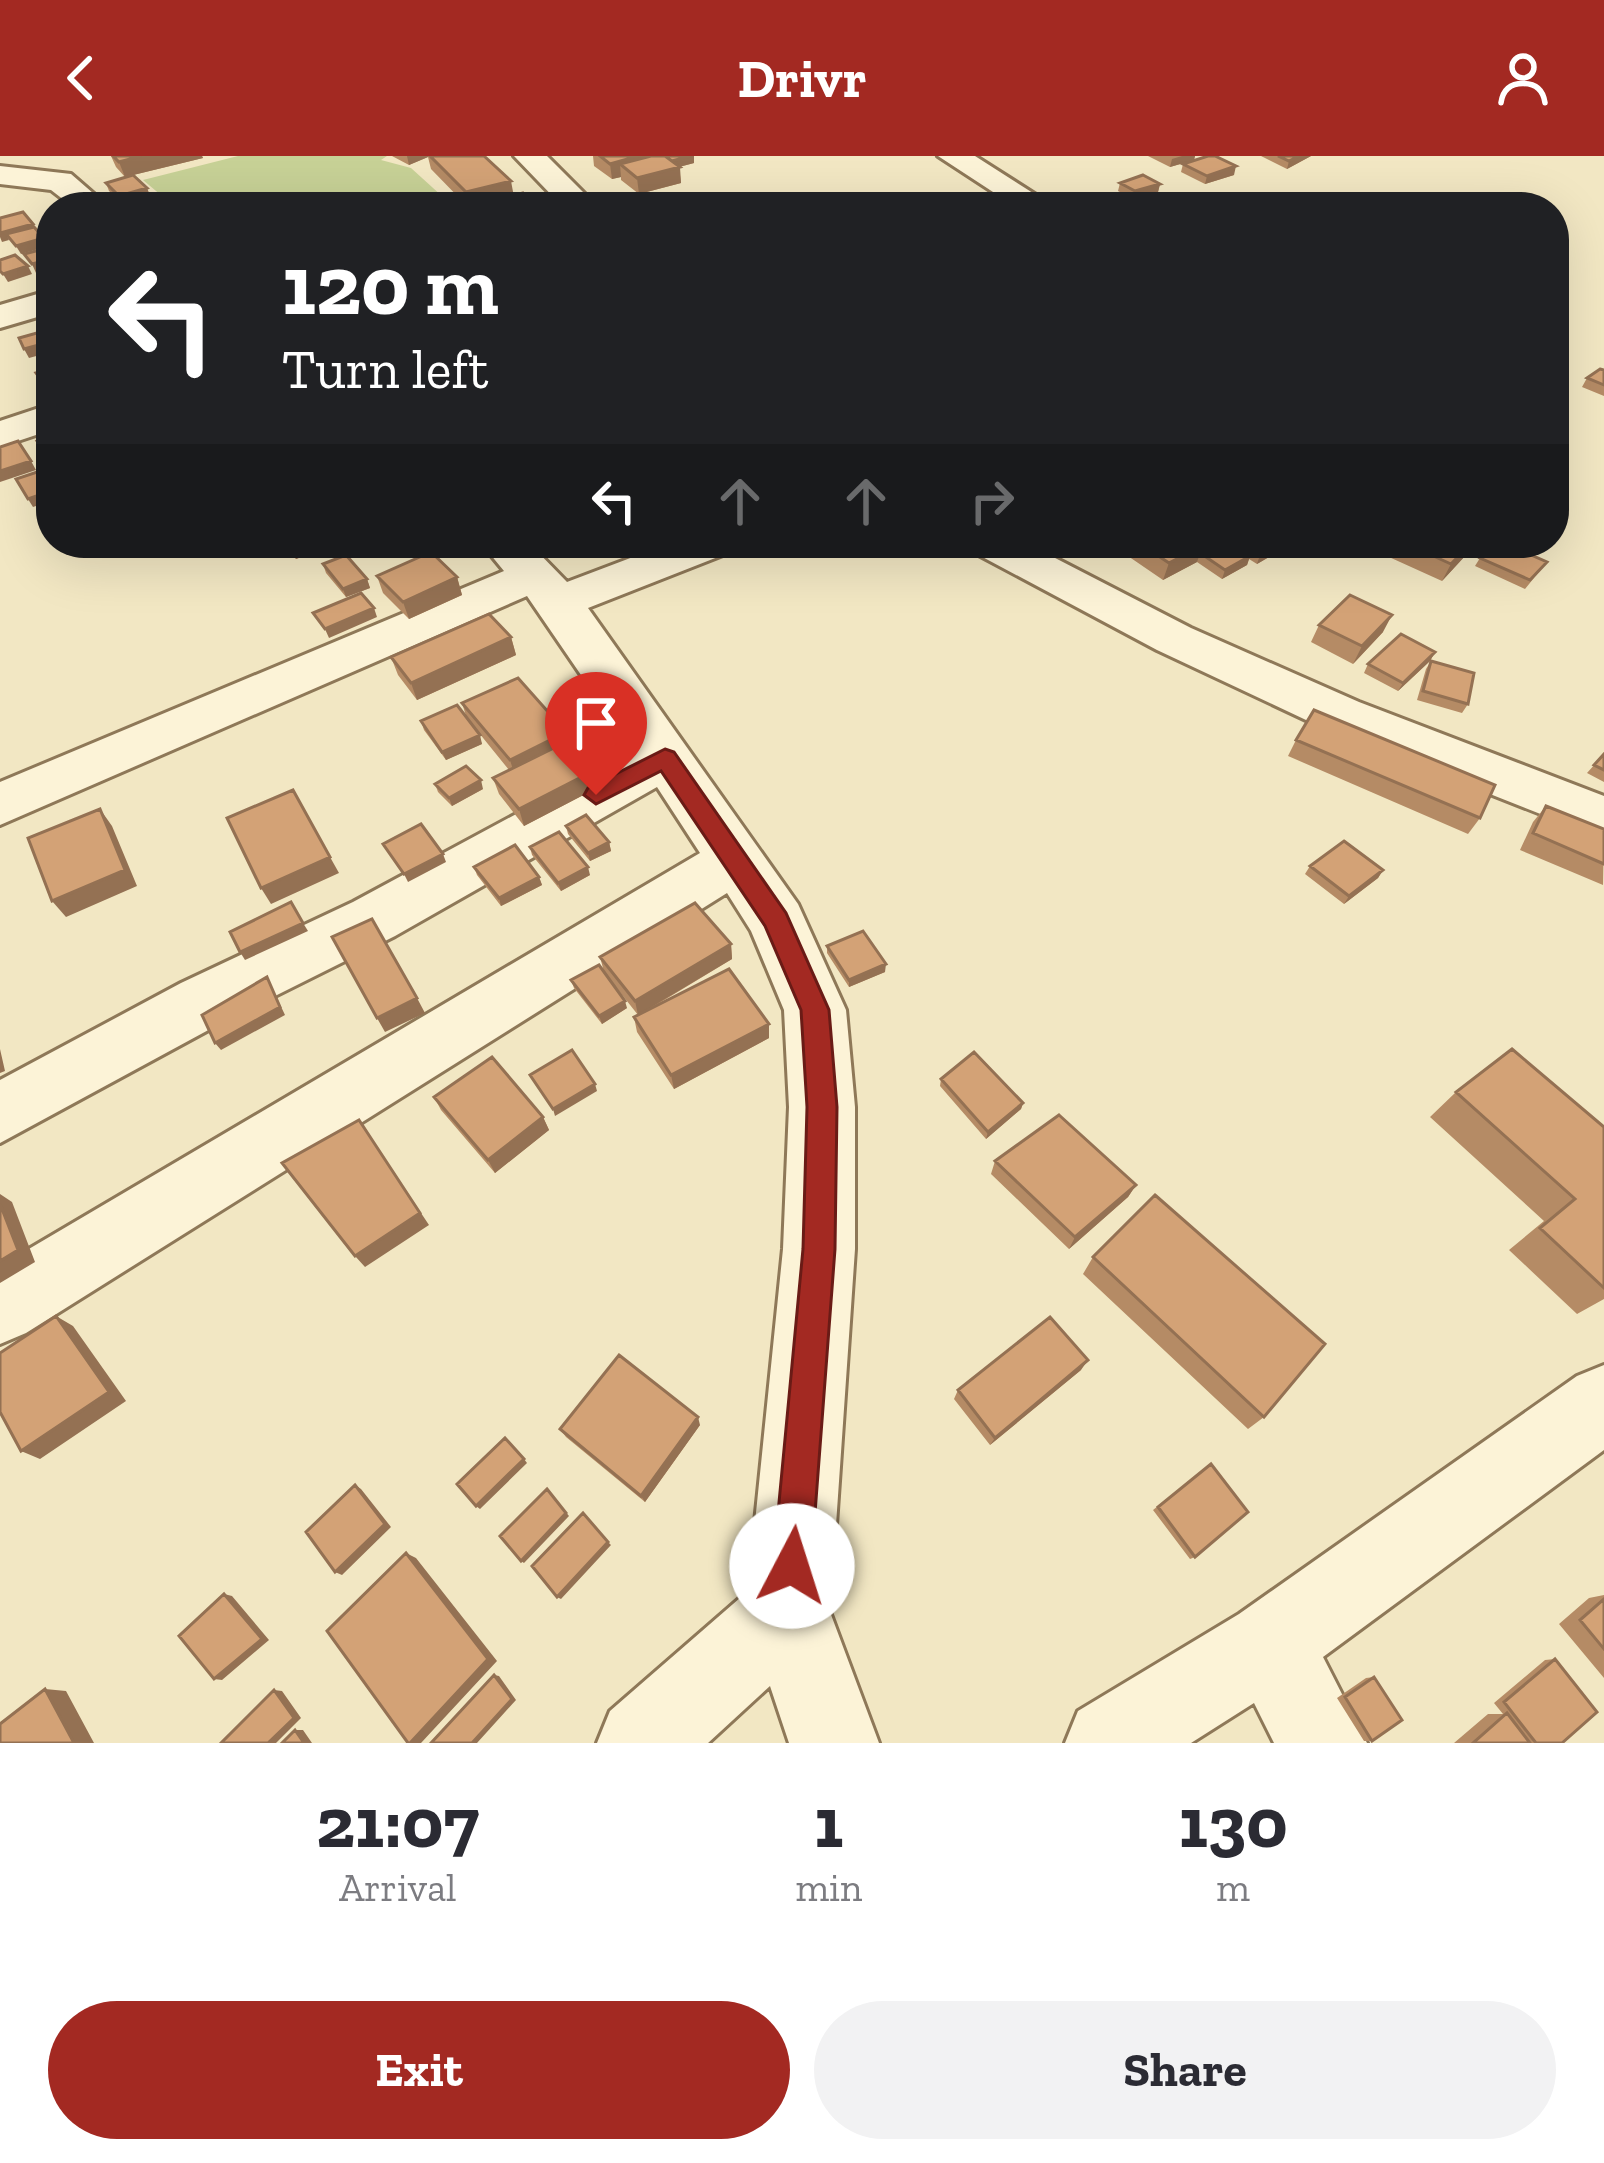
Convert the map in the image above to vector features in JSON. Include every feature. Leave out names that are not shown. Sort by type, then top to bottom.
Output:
[{"type":"street","points":[[529,156],[566,192]]},
{"type":"street","points":[[953,156],[1014,192]]},
{"type":"street","points":[[0,174],[70,164],[85,192]]},
{"type":"street","points":[[0,317],[36,306]]},
{"type":"street","points":[[0,435],[36,422]]},
{"type":"street","points":[[0,805],[532,574],[625,558]]},
{"type":"street","points":[[1032,558],[1174,638],[1341,715],[1604,818]]},
{"type":"street","points":[[532,574],[777,921],[815,1010],[822,1107],[819,1249],[788,1612],[834,1743]]},
{"type":"street","points":[[0,1114],[203,1002],[374,919],[665,758]]},
{"type":"street","points":[[0,1307],[735,860]]},
{"type":"street","points":[[1110,1743],[1269,1644],[1604,1403]]},
{"type":"street","points":[[642,1743],[788,1612]]},
{"type":"street","points":[[1269,1644],[1322,1743]]},
{"type":"green space","points":[[238,156],[387,156],[381,160],[411,168],[437,192],[157,192],[143,180]]},
{"type":"building","points":[[430,156],[484,156],[511,181],[466,192]]},
{"type":"building","points":[[600,156],[638,156],[610,164]]},
{"type":"building","points":[[665,156],[680,167],[637,178],[620,164]]},
{"type":"building","points":[[1208,156],[1236,166],[1207,176],[1183,164]]},
{"type":"building","points":[[133,175],[147,188],[115,192],[106,183]]},
{"type":"building","points":[[1143,175],[1160,184],[1135,191],[1120,183]]},
{"type":"building","points":[[23,212],[33,224],[0,233],[0,218]]},
{"type":"building","points":[[34,227],[36,240],[16,246],[6,234]]},
{"type":"building","points":[[36,251],[36,263],[32,264],[24,254]]},
{"type":"building","points":[[15,255],[28,266],[3,274],[0,260]]},
{"type":"building","points":[[36,333],[36,346],[24,349],[19,338]]},
{"type":"building","points":[[1604,370],[1604,385],[1587,378]]},
{"type":"building","points":[[18,441],[31,461],[0,471],[0,447]]},
{"type":"building","points":[[36,472],[36,496],[28,499],[16,479]]},
{"type":"building","points":[[349,558],[367,579],[343,589],[323,564]]},
{"type":"building","points":[[418,558],[437,558],[457,577],[403,602],[377,576]]},
{"type":"building","points":[[1207,558],[1246,558],[1225,570]]},
{"type":"building","points":[[1480,558],[1547,562],[1530,580]]},
{"type":"building","points":[[361,593],[374,608],[325,629],[313,613]]},
{"type":"building","points":[[1350,595],[1392,615],[1362,646],[1319,625]]},
{"type":"building","points":[[489,614],[511,637],[411,683],[391,657]]},
{"type":"building","points":[[1401,634],[1435,652],[1403,683],[1368,664]]},
{"type":"building","points":[[1431,661],[1474,673],[1468,704],[1423,691]]},
{"type":"building","points":[[518,678],[566,732],[510,760],[462,703]]},
{"type":"building","points":[[457,705],[480,735],[442,752],[421,721]]},
{"type":"building","points":[[1314,710],[1495,785],[1480,818],[1296,740]]},
{"type":"building","points":[[564,743],[591,772],[519,809],[493,778]]},
{"type":"building","points":[[466,766],[481,780],[449,798],[435,784]]},
{"type":"building","points":[[293,790],[330,857],[261,888],[227,818]]},
{"type":"building","points":[[1546,806],[1604,829],[1604,864],[1533,833]]},
{"type":"building","points":[[100,809],[125,870],[52,901],[28,838]]},
{"type":"building","points":[[586,815],[609,842],[588,853],[566,826]]},
{"type":"building","points":[[421,824],[443,854],[404,874],[383,844]]},
{"type":"building","points":[[559,832],[588,867],[558,883],[530,847]]},
{"type":"building","points":[[1344,841],[1383,870],[1349,896],[1310,866]]},
{"type":"building","points":[[515,845],[539,877],[499,898],[474,867]]},
{"type":"building","points":[[291,902],[303,923],[240,952],[230,932]]},
{"type":"building","points":[[695,903],[731,944],[635,1001],[600,957]]},
{"type":"building","points":[[372,919],[417,998],[377,1018],[332,937]]},
{"type":"building","points":[[863,931],[886,964],[849,980],[827,946]]},
{"type":"building","points":[[599,965],[625,1001],[599,1016],[571,980]]},
{"type":"building","points":[[729,969],[769,1024],[671,1075],[634,1017]]},
{"type":"building","points":[[267,977],[280,1007],[215,1043],[202,1015]]},
{"type":"building","points":[[1512,1049],[1604,1127],[1604,1288],[1540,1228],[1575,1199],[1456,1092]]},
{"type":"building","points":[[572,1050],[595,1084],[553,1109],[530,1075]]},
{"type":"building","points":[[974,1052],[1023,1103],[988,1132],[941,1079]]},
{"type":"building","points":[[492,1057],[543,1117],[488,1160],[434,1097]]},
{"type":"building","points":[[1059,1115],[1136,1185],[1075,1237],[995,1161]]},
{"type":"building","points":[[359,1120],[420,1213],[355,1256],[282,1163]]},
{"type":"building","points":[[1155,1195],[1325,1344],[1264,1417],[1093,1257]]},
{"type":"building","points":[[0,1204],[18,1250],[0,1261]]},
{"type":"building","points":[[56,1316],[109,1392],[21,1451],[0,1412],[0,1353]]},
{"type":"building","points":[[1050,1317],[1088,1360],[995,1438],[958,1390]]},
{"type":"building","points":[[619,1355],[698,1417],[641,1496],[560,1429]]},
{"type":"building","points":[[505,1438],[524,1459],[476,1506],[457,1484]]},
{"type":"building","points":[[1211,1464],[1248,1512],[1195,1557],[1158,1507]]},
{"type":"building","points":[[355,1485],[385,1524],[335,1572],[306,1532]]},
{"type":"building","points":[[547,1489],[566,1513],[521,1561],[500,1536]]},
{"type":"building","points":[[583,1513],[608,1542],[557,1597],[532,1566]]},
{"type":"building","points":[[406,1553],[488,1659],[410,1743],[327,1631]]},
{"type":"building","points":[[224,1594],[262,1639],[214,1679],[179,1636]]},
{"type":"building","points":[[1604,1599],[1604,1649],[1580,1620]]},
{"type":"building","points":[[1555,1659],[1597,1712],[1562,1743],[1536,1743],[1504,1702]]},
{"type":"building","points":[[494,1675],[512,1699],[472,1743],[431,1743]]},
{"type":"building","points":[[1374,1677],[1402,1720],[1372,1741],[1345,1697]]},
{"type":"building","points":[[45,1689],[74,1743],[0,1743],[0,1724]]},
{"type":"building","points":[[274,1690],[294,1718],[268,1743],[221,1743]]},
{"type":"building","points":[[1507,1713],[1530,1743],[1473,1743]]},
{"type":"building","points":[[295,1730],[304,1743],[282,1743]]},
{"type":"route","points":[[596,795],[665,758],[777,921],[815,1010],[822,1107],[819,1249],[792,1566]]}]
